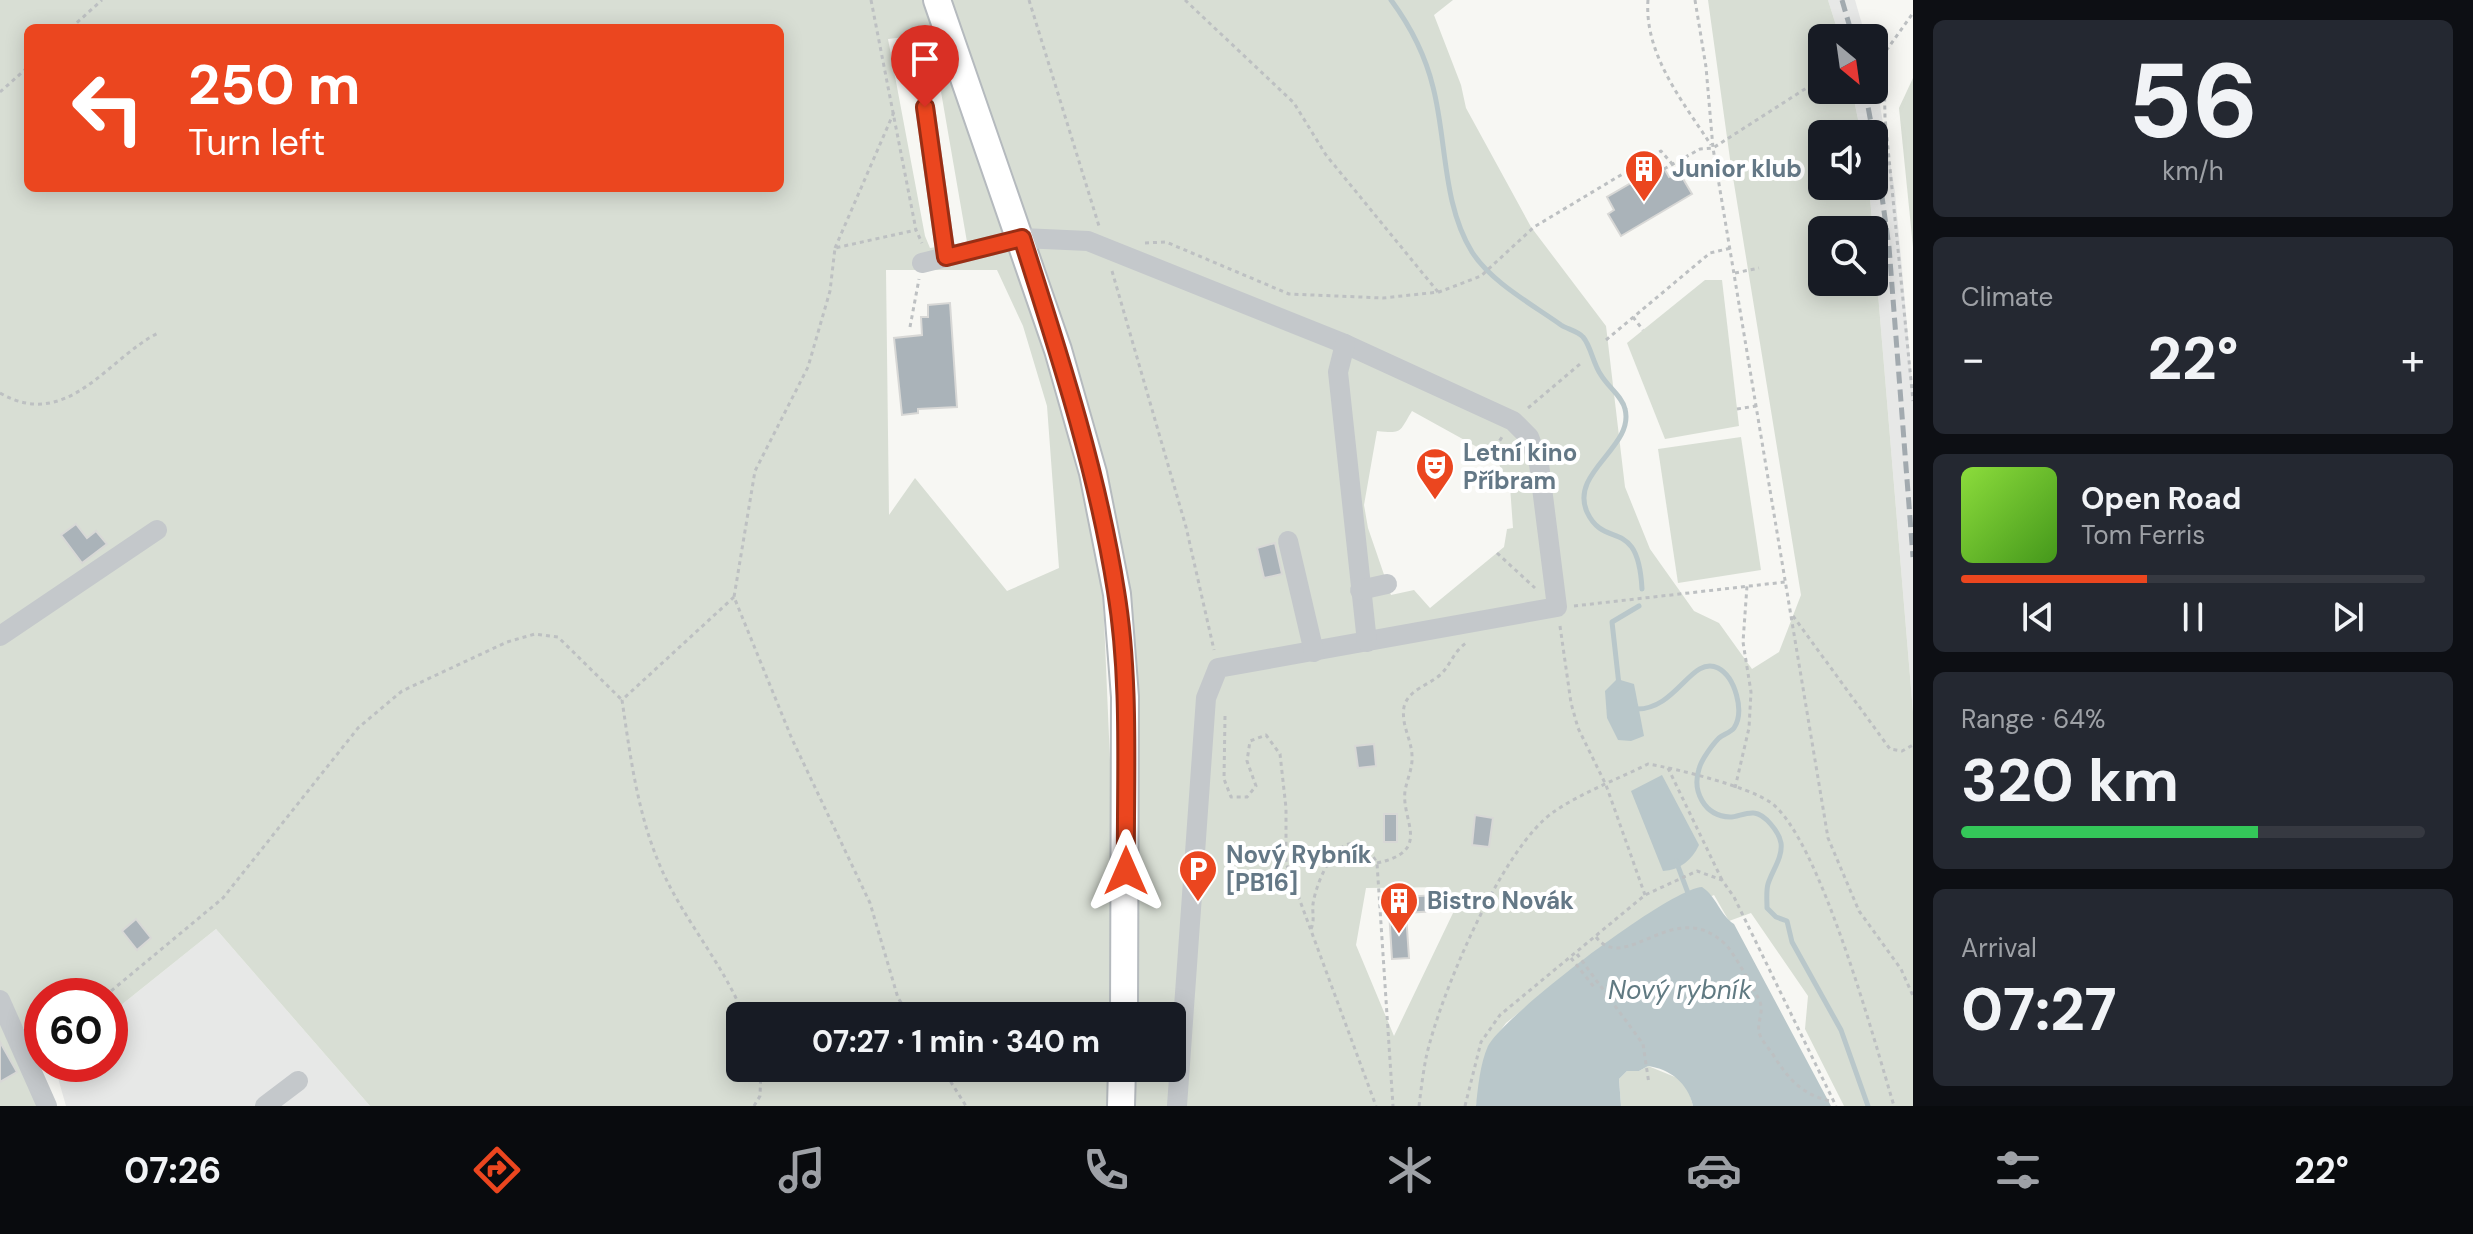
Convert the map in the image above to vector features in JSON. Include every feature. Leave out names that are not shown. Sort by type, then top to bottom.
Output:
[{"type":"main road","points":[[937,0],[1022,238],[1093,473],[1117,594],[1125,697],[1124,1002]]},
{"type":"main road","points":[[1121,1106],[1122,1082]]},
{"type":"street","points":[[925,107],[933,260],[1022,238],[1088,241],[1105,246],[1345,344],[1513,421],[1529,437],[1539,464],[1557,607],[1218,668],[1206,698],[1177,1106]]},
{"type":"street","points":[[1345,344],[1338,372],[1367,642]]},
{"type":"street","points":[[0,636],[157,530]]},
{"type":"street","points":[[1288,541],[1314,652]]},
{"type":"street","points":[[1360,590],[1387,584]]},
{"type":"street","points":[[0,1000],[47,1106]]},
{"type":"street","points":[[265,1106],[298,1081]]},
{"type":"path","points":[[75,24],[102,0]]},
{"type":"path","points":[[871,0],[916,230],[933,260],[910,327]]},
{"type":"path","points":[[1029,0],[1105,246],[1186,527],[1218,668]]},
{"type":"path","points":[[1185,0],[1294,103],[1326,155],[1439,292]]},
{"type":"path","points":[[1648,0],[1651,33],[1660,61],[1713,148]]},
{"type":"path","points":[[1695,0],[1706,67],[1713,148],[1828,838],[1859,911],[1901,969],[1913,996]]},
{"type":"path","points":[[1888,48],[1913,13]]},
{"type":"path","points":[[0,92],[24,71]]},
{"type":"path","points":[[1664,169],[1700,149],[1713,148],[1808,87]]},
{"type":"path","points":[[1885,104],[1913,401]]},
{"type":"path","points":[[894,112],[835,248],[830,291],[808,367],[755,471],[734,597],[792,739],[870,903],[901,1002]]},
{"type":"path","points":[[1105,246],[1166,242],[1289,294],[1383,298],[1439,292],[1481,276],[1534,227],[1661,151],[1673,165]]},
{"type":"path","points":[[835,248],[916,230]]},
{"type":"path","points":[[1606,340],[1710,253],[1731,248]]},
{"type":"path","points":[[1735,273],[1759,268]]},
{"type":"path","points":[[1633,317],[1643,330]]},
{"type":"path","points":[[0,393],[32,402],[75,395],[143,341],[158,333]]},
{"type":"path","points":[[1513,421],[1580,364]]},
{"type":"path","points":[[1737,409],[1756,406]]},
{"type":"path","points":[[1497,553],[1557,607],[1571,703],[1606,785],[1645,895]]},
{"type":"path","points":[[1557,607],[1785,582]]},
{"type":"path","points":[[1735,789],[1749,728],[1751,692],[1743,642],[1747,586]]},
{"type":"path","points":[[622,700],[734,597]]},
{"type":"path","points":[[1790,613],[1890,749],[1902,751],[1913,745]]},
{"type":"path","points":[[127,978],[223,898],[358,728],[402,691],[507,642],[535,634],[558,637],[622,700],[636,793],[658,861],[693,930],[739,1002]]},
{"type":"path","points":[[1377,863],[1391,860],[1403,851],[1411,838],[1405,792],[1412,753],[1403,724],[1405,705],[1412,692],[1448,668],[1456,650],[1476,636]]},
{"type":"path","points":[[1225,704],[1224,779],[1231,797],[1247,797],[1256,786],[1247,761],[1250,741],[1266,735],[1277,745],[1286,808],[1286,863],[1376,1106]]},
{"type":"path","points":[[1419,1106],[1426,1056],[1454,973],[1494,892],[1532,833],[1554,811],[1648,764],[1708,779],[1770,802],[1796,831],[1831,910],[1894,1106]]},
{"type":"path","points":[[1668,767],[1836,1106]]},
{"type":"path","points":[[1311,929],[1315,920],[1313,905],[1335,852],[1346,844],[1359,843],[1370,850],[1377,863],[1393,1106]]},
{"type":"path","points":[[1465,1106],[1481,1042],[1500,1015],[1645,895],[1687,874],[1706,872],[1722,880]]},
{"type":"path","points":[[1596,937],[1603,946],[1619,950],[1688,925],[1714,933],[1730,948],[1760,1002],[1761,1037],[1780,1070],[1804,1091],[1833,1101]]},
{"type":"path","points":[[1577,954],[1643,1044],[1649,1084]]},
{"type":"path","points":[[1571,958],[1594,987]]},
{"type":"path","points":[[754,1106],[760,1096],[760,1082]]},
{"type":"path","points":[[951,1082],[966,1106]]},
{"type":"shaded area","points":[[0,0],[922,0],[1045,354],[1080,476],[1103,596],[1112,807],[1110,1002],[726,1002],[726,1082],[1108,1082],[1107,1106],[370,1106],[216,929],[128,1000],[128,978],[24,978],[24,1029],[0,993]],"holes":[[[931,34],[967,242],[930,248],[925,236],[888,39]],[[886,270],[997,270],[1023,326],[1047,406],[1059,568],[1007,591],[915,478],[889,515]]]},
{"type":"shaded area","points":[[952,0],[1453,0],[1434,15],[1461,85],[1466,108],[1531,227],[1606,326],[1625,487],[1650,549],[1694,611],[1719,623],[1752,669],[1779,652],[1801,595],[1730,159],[1708,0],[1828,0],[1836,24],[1808,24],[1808,104],[1855,104],[1858,120],[1808,120],[1808,200],[1870,200],[1872,216],[1808,216],[1808,296],[1878,296],[1913,712],[1913,1106],[1844,1106],[1805,1029],[1808,996],[1751,913],[1729,921],[1714,895],[1603,946],[1506,1023],[1489,1046],[1476,1106],[1135,1106],[1136,1082],[1186,1082],[1186,1002],[1138,1002],[1139,697],[1131,592],[1107,470],[1071,346]],"holes":[[[1412,411],[1497,458],[1502,472],[1509,472],[1513,528],[1507,529],[1504,547],[1430,608],[1414,590],[1391,595],[1368,528],[1364,505],[1377,431],[1396,432]],[[1449,887],[1453,913],[1394,1036],[1356,945],[1366,888]]]},
{"type":"shaded area","points":[[1828,0],[1855,0],[1862,24],[1836,24]]},
{"type":"shaded area","points":[[1913,78],[1913,247],[1899,108]]},
{"type":"shaded area","points":[[1855,104],[1880,104],[1883,120],[1858,120]]},
{"type":"shaded area","points":[[1888,152],[1895,192],[1913,391],[1913,712],[1878,296],[1888,296],[1888,216],[1872,216],[1870,200],[1888,200]]},
{"type":"shaded area","points":[[1705,280],[1722,280],[1739,426],[1665,439],[1627,343]]},
{"type":"shaded area","points":[[1741,437],[1761,570],[1678,583],[1658,449]]},
{"type":"shaded area","points":[[216,929],[370,1106],[66,1106],[59,1082],[128,1082],[128,1000]]},
{"type":"shaded area","points":[[0,1002],[24,1055],[24,1082],[36,1082],[47,1106],[0,1106]]},
{"type":"shaded area","points":[[1648,1066],[1680,1079],[1688,1088],[1693,1106],[1621,1106],[1619,1079],[1627,1071],[1639,1071]]},
{"type":"water","points":[[1617,679],[1634,684],[1644,736],[1631,741],[1618,740],[1607,718],[1605,691]]},
{"type":"water","points":[[1662,775],[1699,845],[1685,863],[1663,871],[1631,791]]},
{"type":"water","name":"Nový rybník","points":[[1702,887],[1734,924],[1831,1106],[1693,1106],[1687,1090],[1677,1078],[1664,1070],[1648,1066],[1639,1071],[1627,1071],[1619,1079],[1621,1106],[1476,1106],[1485,1053],[1500,1030],[1554,982],[1624,930],[1684,893]]},
{"type":"building","name":"Junior klub","points":[[1662,165],[1669,177],[1679,172],[1692,194],[1621,236],[1608,214],[1614,210],[1607,197]]},
{"type":"building","points":[[950,303],[957,407],[918,409],[918,413],[902,415],[894,338],[922,335],[921,317],[928,317],[928,305]]},
{"type":"building","points":[[76,524],[87,538],[96,531],[107,544],[82,563],[61,535]]},
{"type":"building","points":[[1275,543],[1282,574],[1264,578],[1257,548]]},
{"type":"building","points":[[1374,744],[1376,766],[1358,768],[1355,746]]},
{"type":"building","points":[[1384,814],[1397,814],[1397,842],[1384,842]]},
{"type":"building","points":[[1475,815],[1493,818],[1489,847],[1472,845]]},
{"type":"building","name":"Bistro Novák","points":[[1405,892],[1406,897],[1449,894],[1450,910],[1406,913],[1409,958],[1392,959],[1388,894]]},
{"type":"building","points":[[136,919],[151,938],[137,950],[122,931]]},
{"type":"building","points":[[0,1042],[17,1072],[0,1082]]},
{"type":"waterway","points":[[1391,0],[1416,41],[1430,75],[1450,192],[1462,233],[1472,252],[1490,273],[1513,292],[1583,337],[1598,371],[1623,404],[1626,423],[1621,436],[1594,472],[1584,498],[1587,512],[1594,523],[1628,542],[1634,551],[1642,589]]},
{"type":"waterway","points":[[1619,685],[1612,622],[1639,606]]},
{"type":"waterway","points":[[1636,709],[1662,701],[1700,669],[1708,666],[1718,668],[1729,679],[1738,704],[1737,721],[1732,730],[1716,741],[1702,761],[1697,777],[1699,794],[1713,812],[1730,817],[1758,814],[1771,824],[1777,834],[1781,848],[1768,884],[1767,908],[1776,917],[1787,921],[1792,942],[1841,1030],[1868,1106]]},
{"type":"waterway","points":[[1676,861],[1688,893]]},
{"type":"railway","points":[[1842,0],[1849,24]]},
{"type":"railway","points":[[1868,104],[1870,120]]},
{"type":"railway","points":[[1882,200],[1889,247],[1913,557]]},
{"type":"place","name":"Junior klub","points":[[1644,203]]},
{"type":"place","name":"Letní kino Příbram","points":[[1435,501]]},
{"type":"place","name":"Nový Rybník [PB16]","points":[[1198,903]]},
{"type":"place","name":"Bistro Novák","points":[[1399,935]]},
{"type":"route","points":[[925,107],[946,257],[1022,238],[1093,473],[1117,594],[1125,697],[1126,871]]}]
